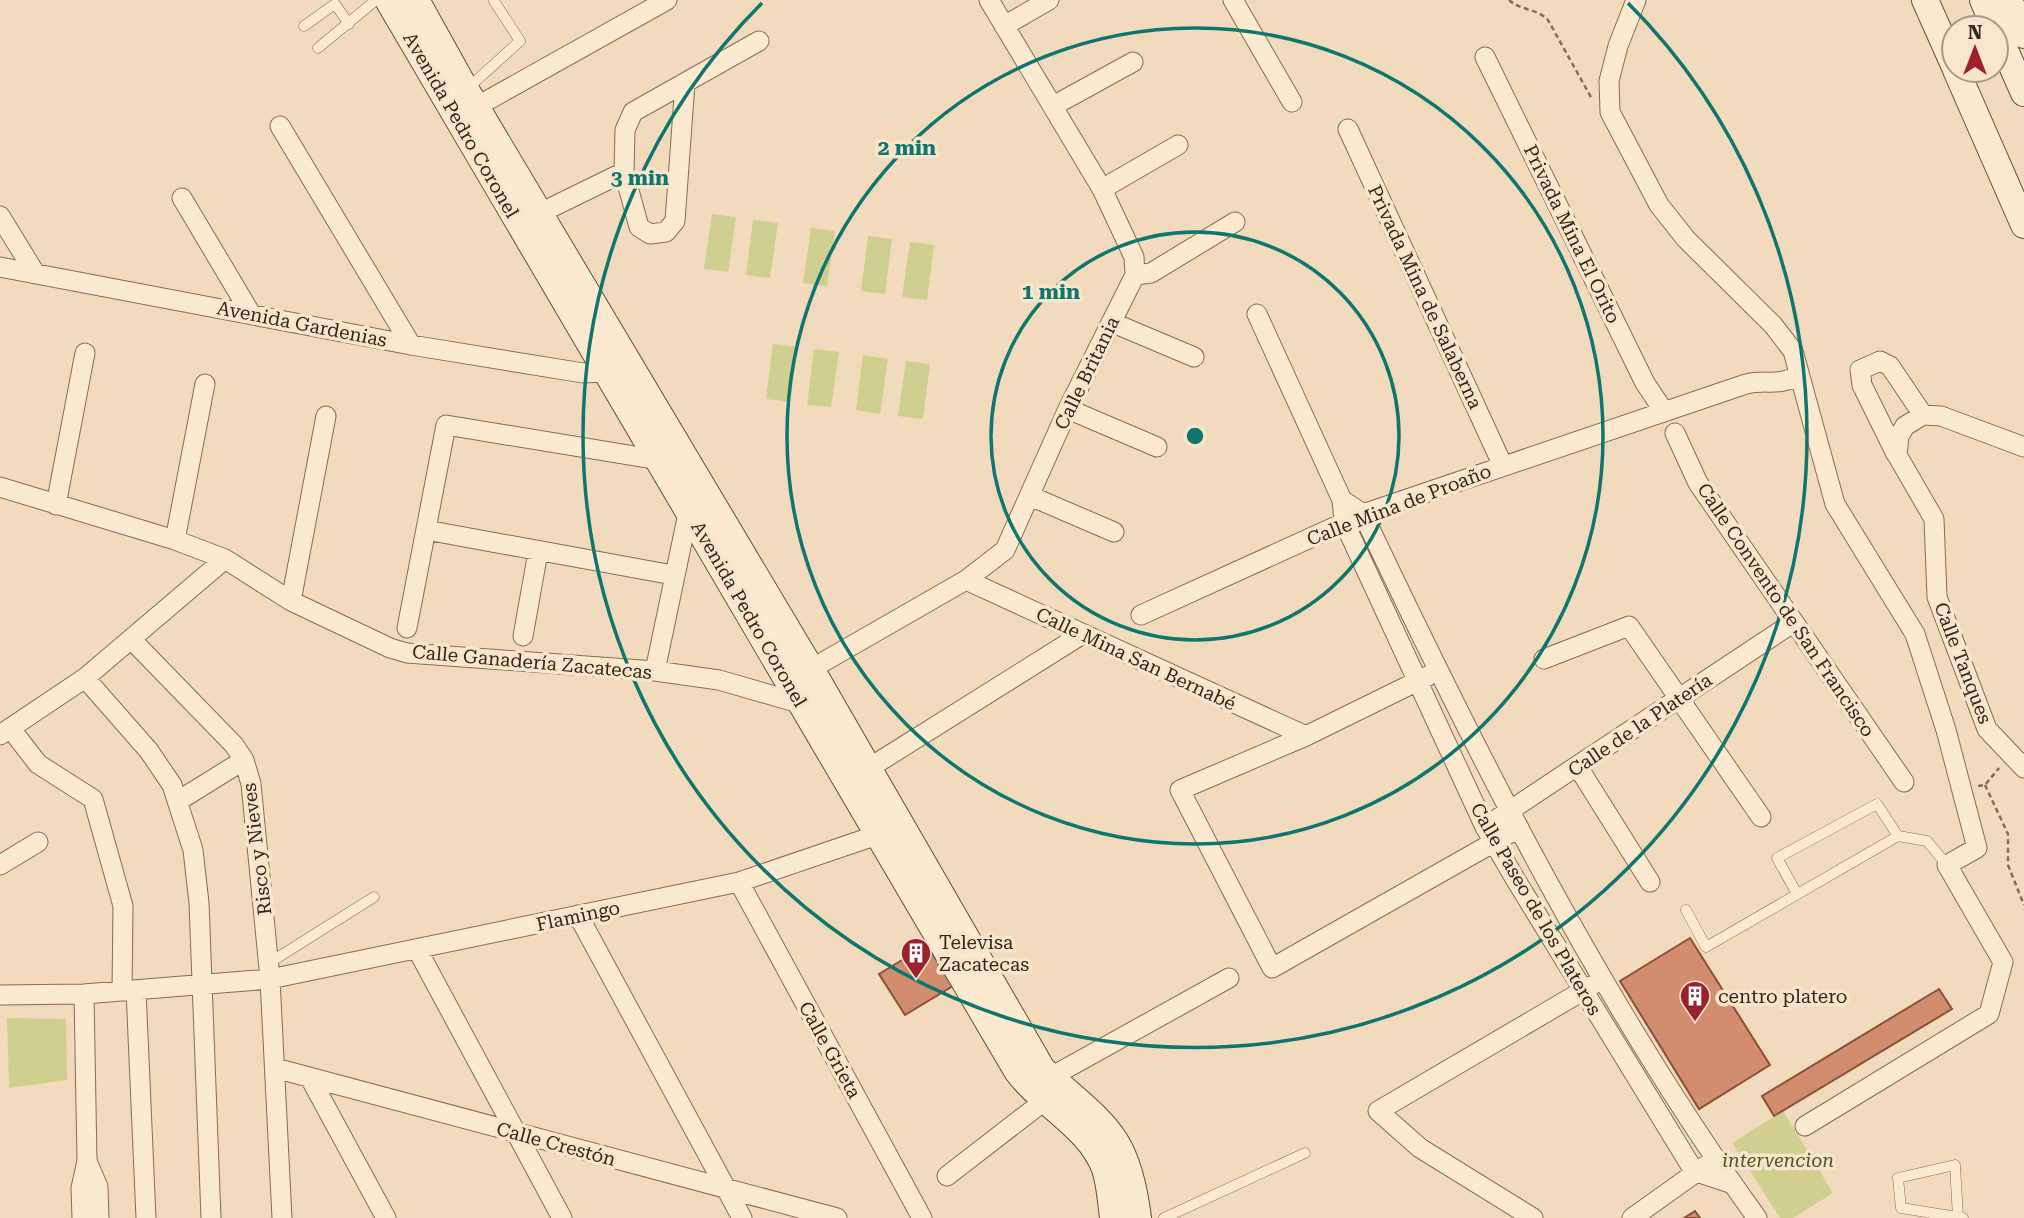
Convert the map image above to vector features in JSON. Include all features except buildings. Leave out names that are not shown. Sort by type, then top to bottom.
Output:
[{"type":"main road","name":"Avenida Pedro Coronel","points":[[388,0],[540,213],[869,768],[950,933]]},
{"type":"main road","name":"Avenida Pedro Coronel","points":[[416,0],[462,104],[605,372],[880,834],[1042,1069],[1041,1089],[1093,1148],[1105,1169],[1113,1218]]},
{"type":"main road","points":[[1925,0],[1940,34]]},
{"type":"main road","points":[[2009,0],[2024,34]]},
{"type":"main road","points":[[2018,0],[2024,34]]},
{"type":"main road","points":[[2010,61],[2024,93]]},
{"type":"main road","points":[[1962,84],[2024,225]]},
{"type":"main road","name":"Avenida Pedro Coronel","points":[[1041,1089],[1092,1112],[1117,1142],[1133,1180],[1138,1218]]},
{"type":"street","points":[[462,104],[667,0]]},
{"type":"street","points":[[989,0],[1102,189],[1134,257],[1135,275],[1151,273],[1235,222]]},
{"type":"street","points":[[1004,26],[1049,0]]},
{"type":"street","points":[[1233,0],[1292,102]]},
{"type":"street","points":[[1636,0],[1618,46],[1608,99],[1610,113],[1659,205],[1686,239],[1773,325],[1793,351],[1835,504],[1915,634],[1977,848],[1947,865],[2003,962],[1989,1013],[1805,1126]]},
{"type":"street","points":[[685,83],[675,221],[666,232],[650,234],[639,227],[624,172],[625,130],[633,113],[685,83],[759,41]]},
{"type":"street","name":"Privada Mina El Orito","points":[[1485,57],[1645,383],[1663,411]]},
{"type":"street","points":[[1053,106],[1133,62]]},
{"type":"street","points":[[280,126],[411,345]]},
{"type":"street","name":"Privada Mina de Salaberna","points":[[1348,129],[1503,466]]},
{"type":"street","points":[[1102,189],[1178,145]]},
{"type":"street","points":[[540,213],[624,172]]},
{"type":"street","points":[[182,198],[251,314]]},
{"type":"street","points":[[0,216],[35,274]]},
{"type":"street","name":"Avenida Gardenias","points":[[0,267],[411,345],[583,373],[605,372]]},
{"type":"street","name":"Calle Britania","points":[[811,669],[966,580],[1005,550],[1068,409],[1135,275]]},
{"type":"street","points":[[1257,314],[1342,500],[1363,514]]},
{"type":"street","points":[[1111,322],[1194,357]]},
{"type":"street","points":[[56,505],[85,353]]},
{"type":"street","name":"Calle Tanques","points":[[1932,415],[1890,366],[1880,361],[1860,370],[1863,385],[1897,455],[1934,519],[1937,597],[1946,625],[1959,649],[1987,729],[2017,761]]},
{"type":"street","name":"Calle Mina de Proaño","points":[[1141,615],[1363,514],[1746,384],[1757,381],[1777,384],[1799,375]]},
{"type":"street","points":[[174,540],[205,384]]},
{"type":"street","points":[[1068,409],[1157,447]]},
{"type":"street","points":[[1897,455],[1899,436],[1905,426],[1932,415],[2024,447]]},
{"type":"street","points":[[291,601],[326,416]]},
{"type":"street","points":[[407,628],[446,425],[659,460]]},
{"type":"street","name":"Calle Convento de San Francisco","points":[[1675,433],[1699,483],[1904,782]]},
{"type":"street","points":[[655,671],[687,509],[702,486]]},
{"type":"street","name":"Calle Ganadería Zacatecas","points":[[0,487],[174,540],[225,559],[291,601],[390,648],[407,653],[655,671],[719,681],[802,704]]},
{"type":"street","points":[[1030,496],[1114,532]]},
{"type":"street","name":"Calle Paseo de los Plateros","points":[[1342,500],[1344,522],[1489,835],[1581,992],[1694,1171]]},
{"type":"street","name":"Calle Paseo de los Plateros","points":[[1363,514],[1438,671],[1603,979],[1716,1161],[1757,1218]]},
{"type":"street","points":[[426,530],[673,575]]},
{"type":"street","points":[[523,636],[538,552]]},
{"type":"street","points":[[146,1218],[124,906],[93,799],[38,764],[6,732],[85,678],[225,559]]},
{"type":"street","name":"Calle Mina San Bernabé","points":[[966,580],[1306,736]]},
{"type":"street","name":"Calle de la Platería","points":[[1306,736],[1180,790],[1272,968],[1515,819],[1578,767],[1794,622]]},
{"type":"street","points":[[1545,659],[1629,626],[1680,696],[1761,817]]},
{"type":"street","points":[[869,768],[1081,635]]},
{"type":"street","name":"Risco y Nieves","points":[[131,639],[234,745],[244,760],[251,784],[270,971],[282,1218]]},
{"type":"street","points":[[1306,736],[1438,671]]},
{"type":"street","points":[[85,678],[149,751],[172,785],[193,850],[202,984],[211,1218]]},
{"type":"street","points":[[178,801],[244,760]]},
{"type":"street","points":[[1578,767],[1650,882]]},
{"type":"street","name":"Flamingo","points":[[0,995],[84,994],[202,984],[417,948],[738,883],[880,834]]},
{"type":"street","points":[[0,865],[38,842]]},
{"type":"street","name":"Calle Grieta","points":[[738,883],[922,1218]]},
{"type":"street","points":[[578,915],[741,1218]]},
{"type":"street","points":[[417,948],[562,1218]]},
{"type":"street","points":[[947,1177],[1041,1089],[1229,978]]},
{"type":"street","points":[[1533,1218],[1420,1148],[1378,1111],[1603,979]]},
{"type":"street","points":[[82,1218],[81,1188],[87,1161],[84,994]]},
{"type":"street","name":"Calle Crestón","points":[[275,1068],[837,1218]]},
{"type":"street","points":[[310,1078],[386,1218]]},
{"type":"street","points":[[87,1161],[98,1187],[99,1218]]},
{"type":"street","points":[[1632,1218],[1694,1171],[1716,1161]]},
{"type":"street","points":[[1694,1171],[1733,1184]]},
{"type":"lane","points":[[318,48],[376,0]]},
{"type":"lane","points":[[462,104],[520,41],[494,1]]},
{"type":"lane","points":[[304,26],[335,4],[349,24]]},
{"type":"lane","points":[[1797,894],[1777,858],[1877,804],[1898,836]]},
{"type":"lane","points":[[1686,910],[1706,947],[1898,836],[1927,841],[1947,865]]},
{"type":"lane","points":[[270,971],[374,897]]},
{"type":"lane","points":[[1164,1218],[1305,1153]]},
{"type":"lane","points":[[1955,1165],[1960,1218],[1901,1208],[1898,1178],[1955,1165]]},
{"type":"path","points":[[1509,0],[1518,8],[1541,13],[1548,20],[1591,99],[1608,99]]},
{"type":"path","points":[[1961,786],[1984,785],[2017,761]]},
{"type":"path","points":[[1984,785],[2008,834],[2008,865],[2024,905]]},
{"type":"green space","points":[[712,214],[736,217],[728,272],[704,269]]},
{"type":"green space","points":[[753,220],[778,223],[770,278],[746,275]]},
{"type":"green space","points":[[811,228],[835,231],[827,286],[803,283]]},
{"type":"green space","points":[[868,236],[892,239],[885,294],[861,291]]},
{"type":"green space","points":[[910,242],[934,245],[927,300],[902,297]]},
{"type":"green space","points":[[773,344],[798,347],[790,402],[766,399]]},
{"type":"green space","points":[[814,349],[839,352],[831,407],[807,405]]},
{"type":"green space","points":[[863,355],[888,359],[880,414],[856,410]]},
{"type":"green space","points":[[906,361],[930,364],[923,419],[898,416]]},
{"type":"green space","points":[[7,1018],[66,1019],[67,1080],[9,1088]]},
{"type":"green space","name":"intervencion","points":[[1783,1111],[1833,1193],[1793,1218],[1780,1218],[1732,1143]]},
{"type":"place","name":"Televisa Zacatecas","points":[[916,980]]},
{"type":"place","name":"centro platero","points":[[1695,1023]]}]
